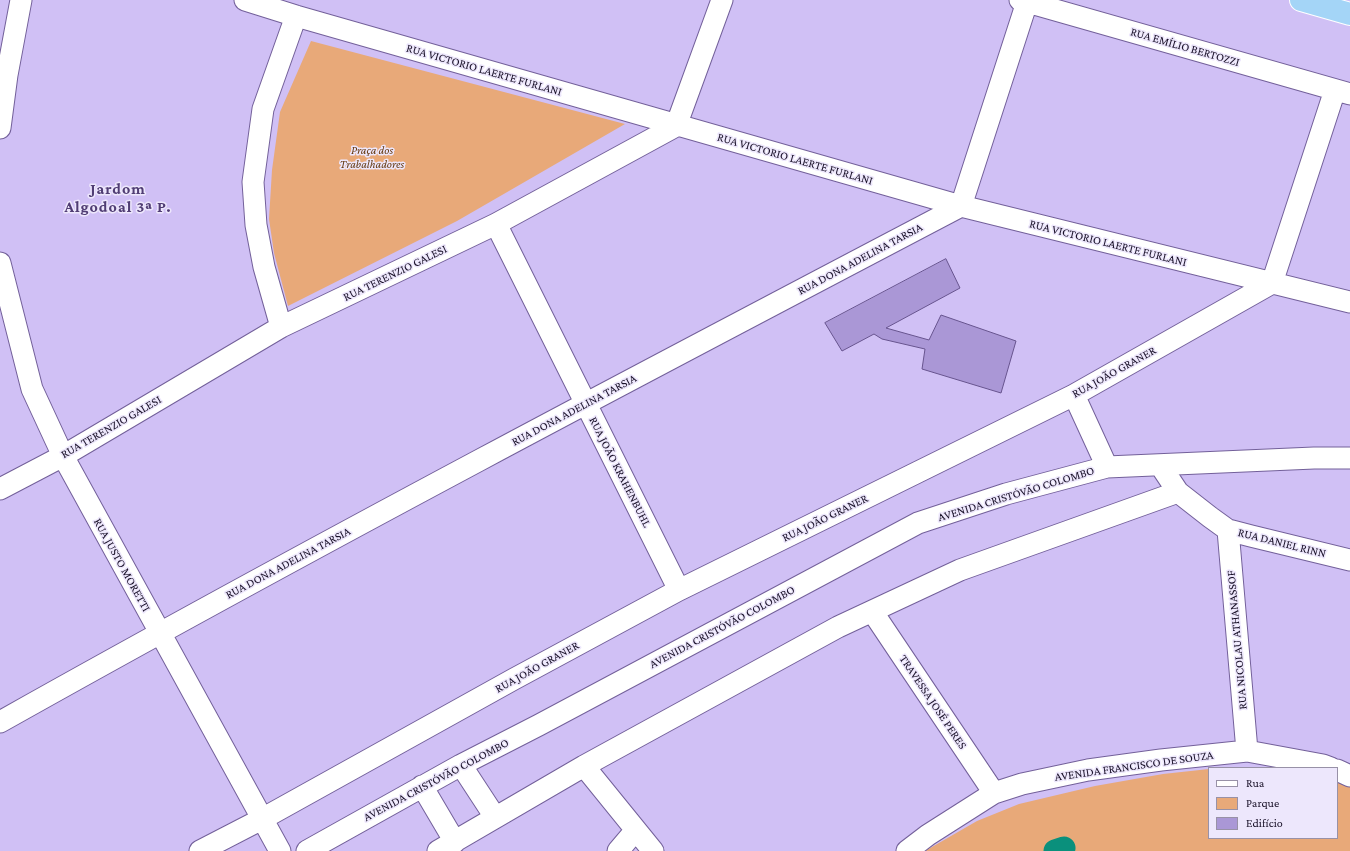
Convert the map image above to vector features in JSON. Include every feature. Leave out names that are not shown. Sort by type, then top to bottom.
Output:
[{"type":"highway","points":[[1301,0],[1350,14]]},
{"type":"street","points":[[0,128],[7,75],[21,0]]},
{"type":"street","name":"RUA VICTORIO LAERTE FURLANI","points":[[245,0],[676,126],[961,206],[1350,302]]},
{"type":"street","points":[[676,126],[722,0]]},
{"type":"street","points":[[961,206],[1023,1]]},
{"type":"street","name":"RUA EMÍLIO BERTOZZI","points":[[1023,1],[1343,92]]},
{"type":"street","points":[[280,328],[264,267],[256,225],[253,182],[263,109],[296,16]]},
{"type":"street","points":[[1272,283],[1343,92]]},
{"type":"street","name":"RUA TERENZIO GALESI","points":[[0,488],[63,456],[280,328],[496,224],[676,126]]},
{"type":"street","name":"RUA DONA ADELINA TARSIA","points":[[0,722],[159,632],[586,403],[961,206]]},
{"type":"street","name":"RUA JOÃO KRAHENBUHL","points":[[496,224],[679,590]]},
{"type":"street","name":"RUA JUSTO MORETTI","points":[[0,264],[32,389],[63,456],[280,851]]},
{"type":"street","name":"RUA JOÃO GRANER","points":[[200,851],[262,819],[514,679],[679,590],[1074,395],[1272,283]]},
{"type":"street","points":[[1074,395],[1107,467]]},
{"type":"street","name":"AVENIDA CRISTÓVÃO COLOMBO","points":[[307,851],[461,765],[918,523],[1006,494],[1107,467],[1314,458],[1350,458]]},
{"type":"street","points":[[422,786],[447,847],[495,817],[584,766],[831,631],[872,611],[960,570],[1178,492],[1160,465]]},
{"type":"street","name":"RUA DANIEL RINN","points":[[1178,492],[1228,530],[1350,560]]},
{"type":"street","name":"RUA NICOLAU ATHANASSOF","points":[[1228,530],[1246,751]]},
{"type":"street","name":"TRAVESSA JOSÉ PERES","points":[[872,611],[994,793]]},
{"type":"street","name":"AVENIDA FRANCISCO DE SOUZA","points":[[907,851],[928,835],[994,793],[1022,784],[1088,770],[1161,760],[1246,751],[1323,764],[1329,767]]},
{"type":"street","points":[[461,765],[495,817]]},
{"type":"street","points":[[584,766],[635,831],[653,851]]},
{"type":"street","points":[[1338,770],[1350,776]]},
{"type":"street","points":[[618,851],[635,831]]},
{"type":"green space","name":"Praça dos Trabalhadores","points":[[311,41],[625,124],[457,221],[288,306],[274,253],[269,219],[272,170],[280,112]]},
{"type":"green space","points":[[1208,769],[1208,839],[1338,839],[1338,782],[1350,787],[1350,851],[925,851],[977,821],[1019,804],[1095,786],[1163,774]]},
{"type":"building","points":[[946,259],[960,288],[886,328],[929,340],[941,315],[1016,341],[1001,393],[922,369],[925,349],[882,339],[874,334],[842,351],[825,323]]},
{"type":"waterway","points":[[1055,851],[1064,848]]},
{"type":"district","name":"Jardom Algodoal 3ª P.","points":[[118,198]]}]
